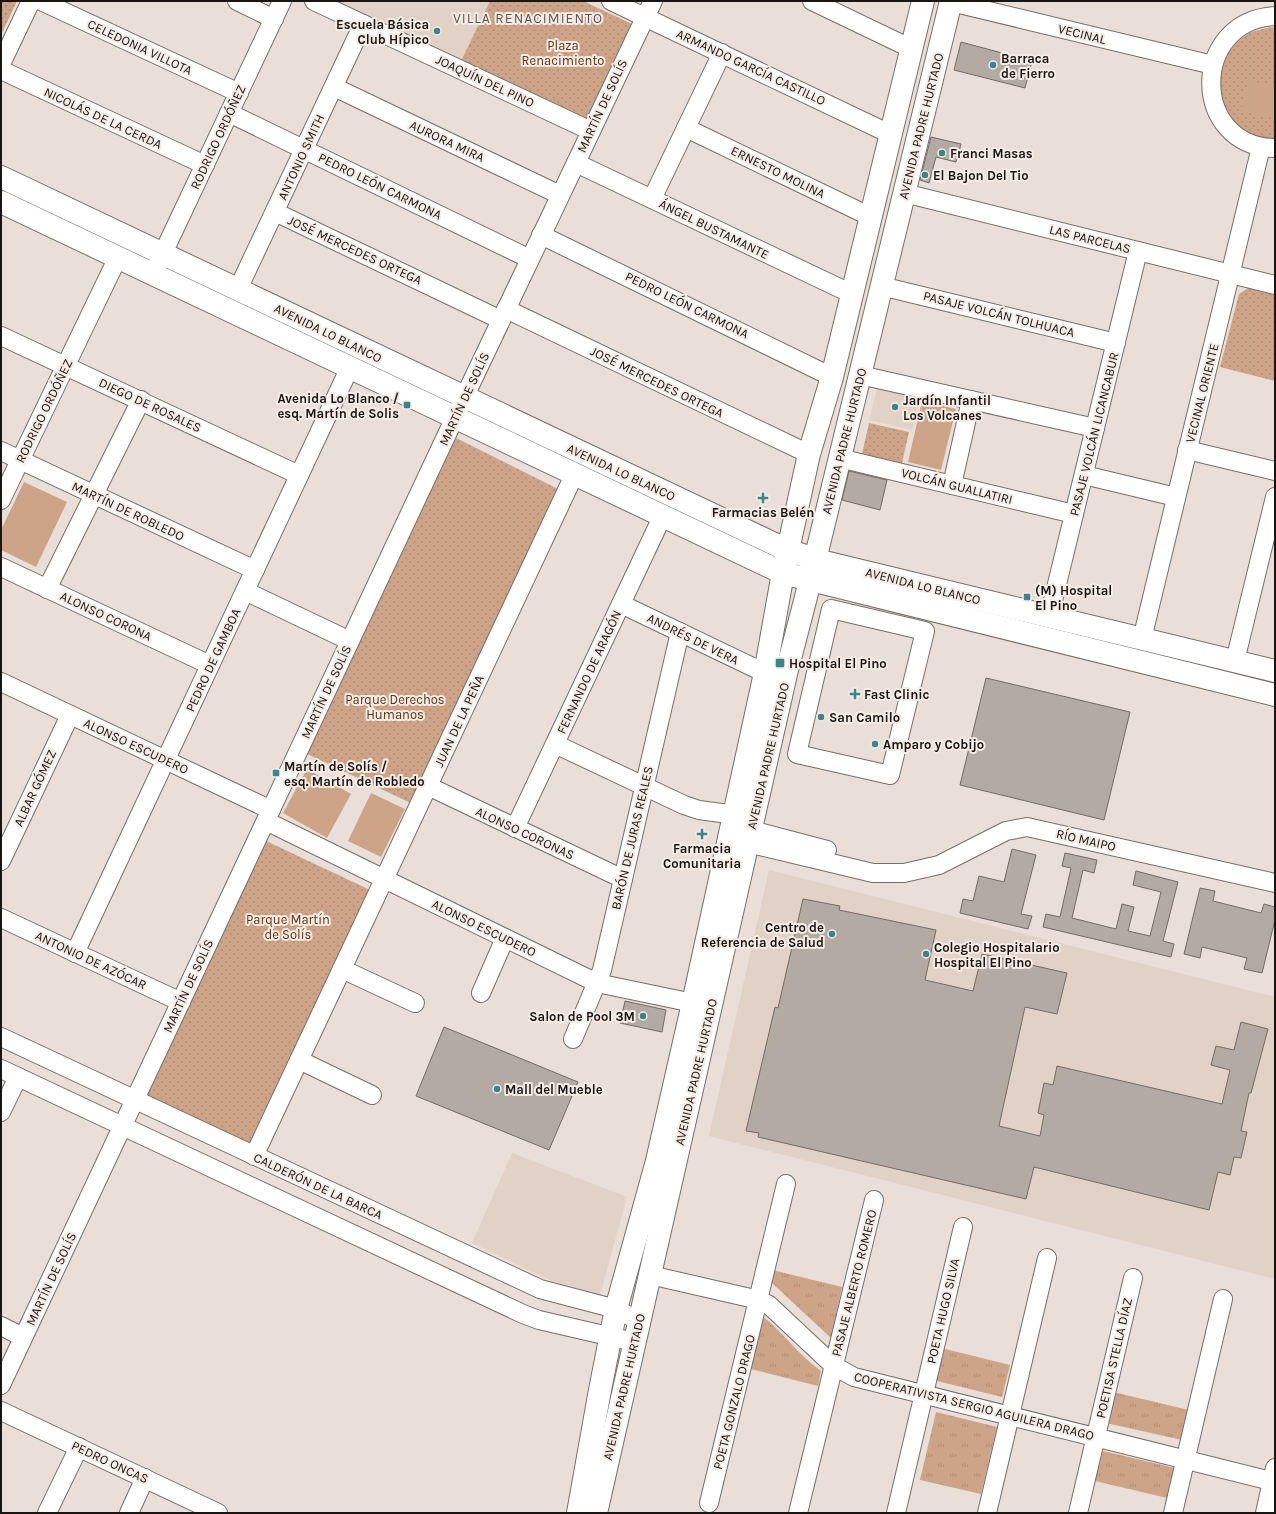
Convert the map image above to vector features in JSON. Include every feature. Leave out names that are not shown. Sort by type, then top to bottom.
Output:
[{"type":"main road","name":"AVENIDA PADRE HURTADO","points":[[596,1513],[650,1275],[783,573],[809,454],[832,376],[923,1]]},
{"type":"main road","name":"AVENIDA PADRE HURTADO","points":[[578,1513],[616,1309],[749,837],[786,674],[813,570],[951,2]]},
{"type":"main road","name":"AVENIDA LO BLANCO","points":[[1,177],[238,289],[460,407],[575,473],[783,573],[813,570],[1049,617],[1275,671]]},
{"type":"main road","name":"AVENIDA LO BLANCO","points":[[1,202],[350,367],[460,407],[788,550],[813,570],[1275,694]]},
{"type":"street","points":[[1,64],[30,1]]},
{"type":"street","name":"CELEDONIA VILLOTA","points":[[41,1],[239,93]]},
{"type":"street","points":[[237,1],[274,19]]},
{"type":"street","name":"RODRIGO ORDÓÑEZ","points":[[154,274],[282,1]]},
{"type":"street","name":"JOAQUÍN DEL PINO","points":[[314,1],[591,131]]},
{"type":"street","name":"ARMANDO GARCÍA CASTILLO","points":[[611,1],[649,9],[722,53],[890,134]]},
{"type":"street","points":[[812,1],[912,49]]},
{"type":"street","name":"VECINAL","points":[[951,2],[1213,65]]},
{"type":"street","name":"MARTÍN DE SOLÍS","points":[[1,1385],[503,315],[649,9]]},
{"type":"street","name":"VECINAL ORIENTE","points":[[1142,639],[1231,274],[1268,148],[1242,139],[1226,125],[1220,116],[1212,97],[1211,81],[1213,65],[1221,46],[1235,31],[1253,21],[1275,16]]},
{"type":"street","name":"ANTONIO SMITH","points":[[238,289],[363,24]]},
{"type":"street","points":[[652,199],[722,53]]},
{"type":"street","name":"NICOLÁS DE LA CERDA","points":[[1,70],[205,166]]},
{"type":"street","name":"AURORA MIRA","points":[[334,87],[560,194]]},
{"type":"street","name":"PEDRO LEÓN CARMONA","points":[[229,113],[530,259]]},
{"type":"street","name":"ERNESTO MOLINA","points":[[686,128],[871,217]]},
{"type":"street","name":"ÁNGEL BUSTAMANTE","points":[[576,163],[852,294]]},
{"type":"street","name":"LAS PARCELAS","points":[[904,193],[1275,284]]},
{"type":"street","name":"JOSÉ MERCEDES ORTEGA","points":[[274,212],[809,454]]},
{"type":"street","name":"PEDRO LEÓN CARMONA","points":[[541,235],[832,376]]},
{"type":"street","name":"PASAJE VOLCÁN LICANCABUR","points":[[1049,617],[1138,251]]},
{"type":"street","name":"RODRIGO ORDÓÑEZ","points":[[1,500],[118,257]]},
{"type":"street","name":"PASAJE VOLCÁN TOLHUACA","points":[[881,286],[1116,343]]},
{"type":"street","name":"DIEGO DE ROSALES","points":[[1,336],[299,475]]},
{"type":"street","name":"PEDRO DE GAMBOA","points":[[75,953],[350,367]]},
{"type":"street","points":[[860,375],[1095,428]]},
{"type":"street","points":[[48,589],[141,400]]},
{"type":"street","points":[[952,485],[971,400]]},
{"type":"street","points":[[1187,450],[1275,471]]},
{"type":"street","name":"MARTÍN DE ROBLEDO","points":[[1,452],[254,570]]},
{"type":"street","name":"VOLCÁN GUALLATIRI","points":[[839,458],[1074,514]]},
{"type":"street","name":"JUAN DE LA PEÑA","points":[[254,1156],[575,473]]},
{"type":"street","points":[[1084,475],[1176,497]]},
{"type":"street","points":[[1235,661],[1275,497]]},
{"type":"street","name":"FERNANDO DE ARAGÓN","points":[[515,828],[663,515]]},
{"type":"street","name":"ALONSO CORONA","points":[[1,567],[210,665]]},
{"type":"street","points":[[245,591],[350,641]]},
{"type":"street","name":"ANDRÉS DE VERA","points":[[621,604],[765,673]]},
{"type":"street","points":[[831,609],[924,631],[890,775],[798,754],[831,609]]},
{"type":"street","name":"BARÓN DE JURAS REALES","points":[[573,1039],[602,970],[680,632]]},
{"type":"street","name":"ALONSO ESCUDERO","points":[[1,682],[166,760],[384,879],[597,983],[702,1002]]},
{"type":"street","name":"ALBAR GÓMEZ","points":[[1,861],[70,715]]},
{"type":"street","points":[[555,744],[691,808],[736,815]]},
{"type":"street","name":"ALONSO CORONAS","points":[[428,786],[623,879]]},
{"type":"street","name":"RÍO MAIPO","points":[[749,837],[874,873],[904,873],[939,865],[1006,831],[1027,827],[1275,883]]},
{"type":"street","name":"ANTONIO DE AZÓCAR","points":[[1,918],[181,1002]]},
{"type":"street","points":[[481,993],[505,938]]},
{"type":"street","points":[[342,969],[415,1003]]},
{"type":"street","name":"CALDERÓN DE LA BARCA","points":[[1,1037],[520,1280],[551,1292],[616,1309],[639,1321]]},
{"type":"street","points":[[299,1060],[372,1095]]},
{"type":"street","points":[[1,1069],[510,1308],[539,1320],[634,1342]]},
{"type":"street","points":[[1,1112],[18,1077]]},
{"type":"street","name":"POETA GONZALO DRAGO","points":[[709,1503],[786,1184]]},
{"type":"street","name":"PASAJE ALBERTO ROMERO","points":[[798,1513],[874,1200]]},
{"type":"street","name":"POETA HUGO SILVA","points":[[896,1513],[963,1227]]},
{"type":"street","points":[[987,1513],[1047,1258]]},
{"type":"street","name":"COOPERATIVISTA SERGIO AGUILERA DRAGO","points":[[650,1275],[759,1300],[768,1305],[834,1366],[854,1377],[1185,1460],[1274,1477]]},
{"type":"street","name":"POETISA STELLA DÍAZ","points":[[1078,1513],[1133,1278]]},
{"type":"street","points":[[510,1308],[507,1294],[512,1285],[520,1280]]},
{"type":"street","points":[[1173,1513],[1223,1299]]},
{"type":"street","points":[[1,1326],[23,1337]]},
{"type":"street","name":"PEDRO ONCAS","points":[[1,1411],[218,1513]]},
{"type":"street","points":[[47,1513],[78,1447]]},
{"type":"street","points":[[1265,1513],[1274,1477]]},
{"type":"street","points":[[129,1513],[145,1478]]},
{"type":"shaded area","name":"Escuela Básica Club Hípico","points":[[334,1],[490,1],[461,61]]},
{"type":"shaded area","name":"Jardín Infantil Los Volcanes","points":[[878,384],[921,394],[912,430],[869,420]]},
{"type":"shaded area","points":[[769,870],[1275,997],[1275,1279],[709,1136]]},
{"type":"shaded area","points":[[512,1153],[627,1197],[600,1295],[552,1281],[472,1243]]},
{"type":"green space","points":[[1,1],[17,1],[1,35]]},
{"type":"green space","name":"Plaza Renacimiento","points":[[490,1],[583,1],[634,25],[588,122],[461,61]]},
{"type":"green space","points":[[1270,27],[1275,28],[1275,141],[1252,137],[1240,130],[1230,119],[1223,106],[1220,92],[1220,78],[1223,64],[1230,51],[1239,40],[1252,32]]},
{"type":"green space","points":[[1248,80],[1275,86],[1275,119],[1241,110]]},
{"type":"green space","points":[[1248,288],[1275,295],[1275,381],[1220,367],[1239,294]]},
{"type":"green space","points":[[922,401],[956,409],[941,470],[908,462]]},
{"type":"green space","points":[[869,423],[909,432],[902,463],[862,454]]},
{"type":"green space","name":"Parque Derechos Humanos","points":[[456,438],[562,491],[415,805],[307,754]]},
{"type":"green space","points":[[24,482],[67,502],[36,567],[1,550],[1,530]]},
{"type":"green space","points":[[307,769],[351,794],[327,838],[283,813]]},
{"type":"green space","points":[[371,793],[405,809],[381,857],[348,841]]},
{"type":"green space","name":"Parque Martín de Solís","points":[[262,839],[370,890],[253,1145],[146,1095]]},
{"type":"green space","points":[[772,1270],[842,1287],[831,1338],[772,1283],[770,1279]]},
{"type":"green space","points":[[761,1315],[805,1358],[821,1371],[818,1386],[751,1369]]},
{"type":"green space","points":[[941,1348],[1010,1365],[1002,1397],[933,1380]]},
{"type":"green space","points":[[1113,1392],[1189,1410],[1182,1440],[1106,1423]]},
{"type":"green space","points":[[936,1412],[997,1427],[981,1494],[920,1480]]},
{"type":"green space","points":[[1103,1451],[1175,1468],[1167,1498],[1095,1481]]},
{"type":"building","name":"Barraca de Fierro","points":[[961,42],[1032,61],[1025,88],[954,70]]},
{"type":"building","points":[[931,137],[961,144],[956,162],[936,157],[929,183],[920,180]]},
{"type":"building","points":[[849,471],[887,480],[880,510],[842,500]]},
{"type":"building","points":[[986,678],[1130,712],[1104,820],[960,785]]},
{"type":"building","points":[[1012,849],[1036,855],[1021,914],[1032,916],[1028,929],[960,913],[963,899],[973,901],[979,876],[1004,882]]},
{"type":"building","points":[[1065,853],[1097,860],[1094,873],[1083,870],[1072,918],[1116,929],[1122,904],[1134,907],[1128,931],[1150,936],[1161,892],[1133,885],[1136,871],[1178,882],[1163,941],[1174,944],[1171,957],[1043,927],[1046,914],[1060,917],[1071,868],[1062,866]]},
{"type":"building","points":[[1200,888],[1215,891],[1213,901],[1261,913],[1264,904],[1275,907],[1275,920],[1262,973],[1244,969],[1247,958],[1202,947],[1200,958],[1184,954]]},
{"type":"building","points":[[803,899],[840,906],[839,910],[936,930],[925,980],[973,991],[982,954],[1067,973],[1057,1014],[1025,1007],[999,1126],[1040,1136],[1044,1115],[1038,1113],[1044,1083],[1053,1085],[1057,1066],[1222,1104],[1230,1070],[1211,1065],[1216,1046],[1234,1050],[1241,1022],[1268,1029],[1251,1093],[1249,1093],[1241,1131],[1247,1132],[1241,1158],[1234,1157],[1230,1175],[1218,1172],[1209,1210],[1034,1167],[1026,1199],[758,1137],[759,1133],[746,1131],[775,1007],[778,1008]]},
{"type":"building","name":"Salon de Pool 3M","points":[[625,1001],[666,1010],[662,1032],[620,1023]]},
{"type":"building","name":"Mall del Mueble","points":[[444,1027],[578,1082],[549,1150],[416,1096]]},
{"type":"place","name":"Escuela Básica Club Hípico","points":[[437,31]]},
{"type":"place","name":"Barraca de Fierro","points":[[993,65]]},
{"type":"place","name":"Franci Masas","points":[[942,153]]},
{"type":"place","name":"El Bajon Del Tio","points":[[925,175]]},
{"type":"place","name":"Avenida Lo Blanco / esq. Martín de Solis","points":[[407,405]]},
{"type":"place","name":"Jardín Infantil Los Volcanes","points":[[895,407]]},
{"type":"place","name":"Farmacias Belén","points":[[763,498]]},
{"type":"place","name":"(M) Hospital El Pino","points":[[1027,597]]},
{"type":"place","name":"Hospital El Pino","points":[[780,663]]},
{"type":"place","name":"Fast Clinic","points":[[855,694]]},
{"type":"place","name":"San Camilo","points":[[821,717]]},
{"type":"place","name":"Amparo y Cobijo","points":[[875,744]]},
{"type":"place","name":"Martín de Solís / esq. Martín de Robledo","points":[[276,773]]},
{"type":"place","name":"Farmacia Comunitaria","points":[[702,834]]},
{"type":"place","name":"Centro de Referencia de Salud","points":[[832,934]]},
{"type":"place","name":"Colegio Hospitalario Hospital El Pino","points":[[926,954]]},
{"type":"place","name":"Salon de Pool 3M","points":[[643,1016]]},
{"type":"place","name":"Mall del Mueble","points":[[497,1089]]},
{"type":"district","name":"VILLA RENACIMIENTO","points":[[528,18]]}]
